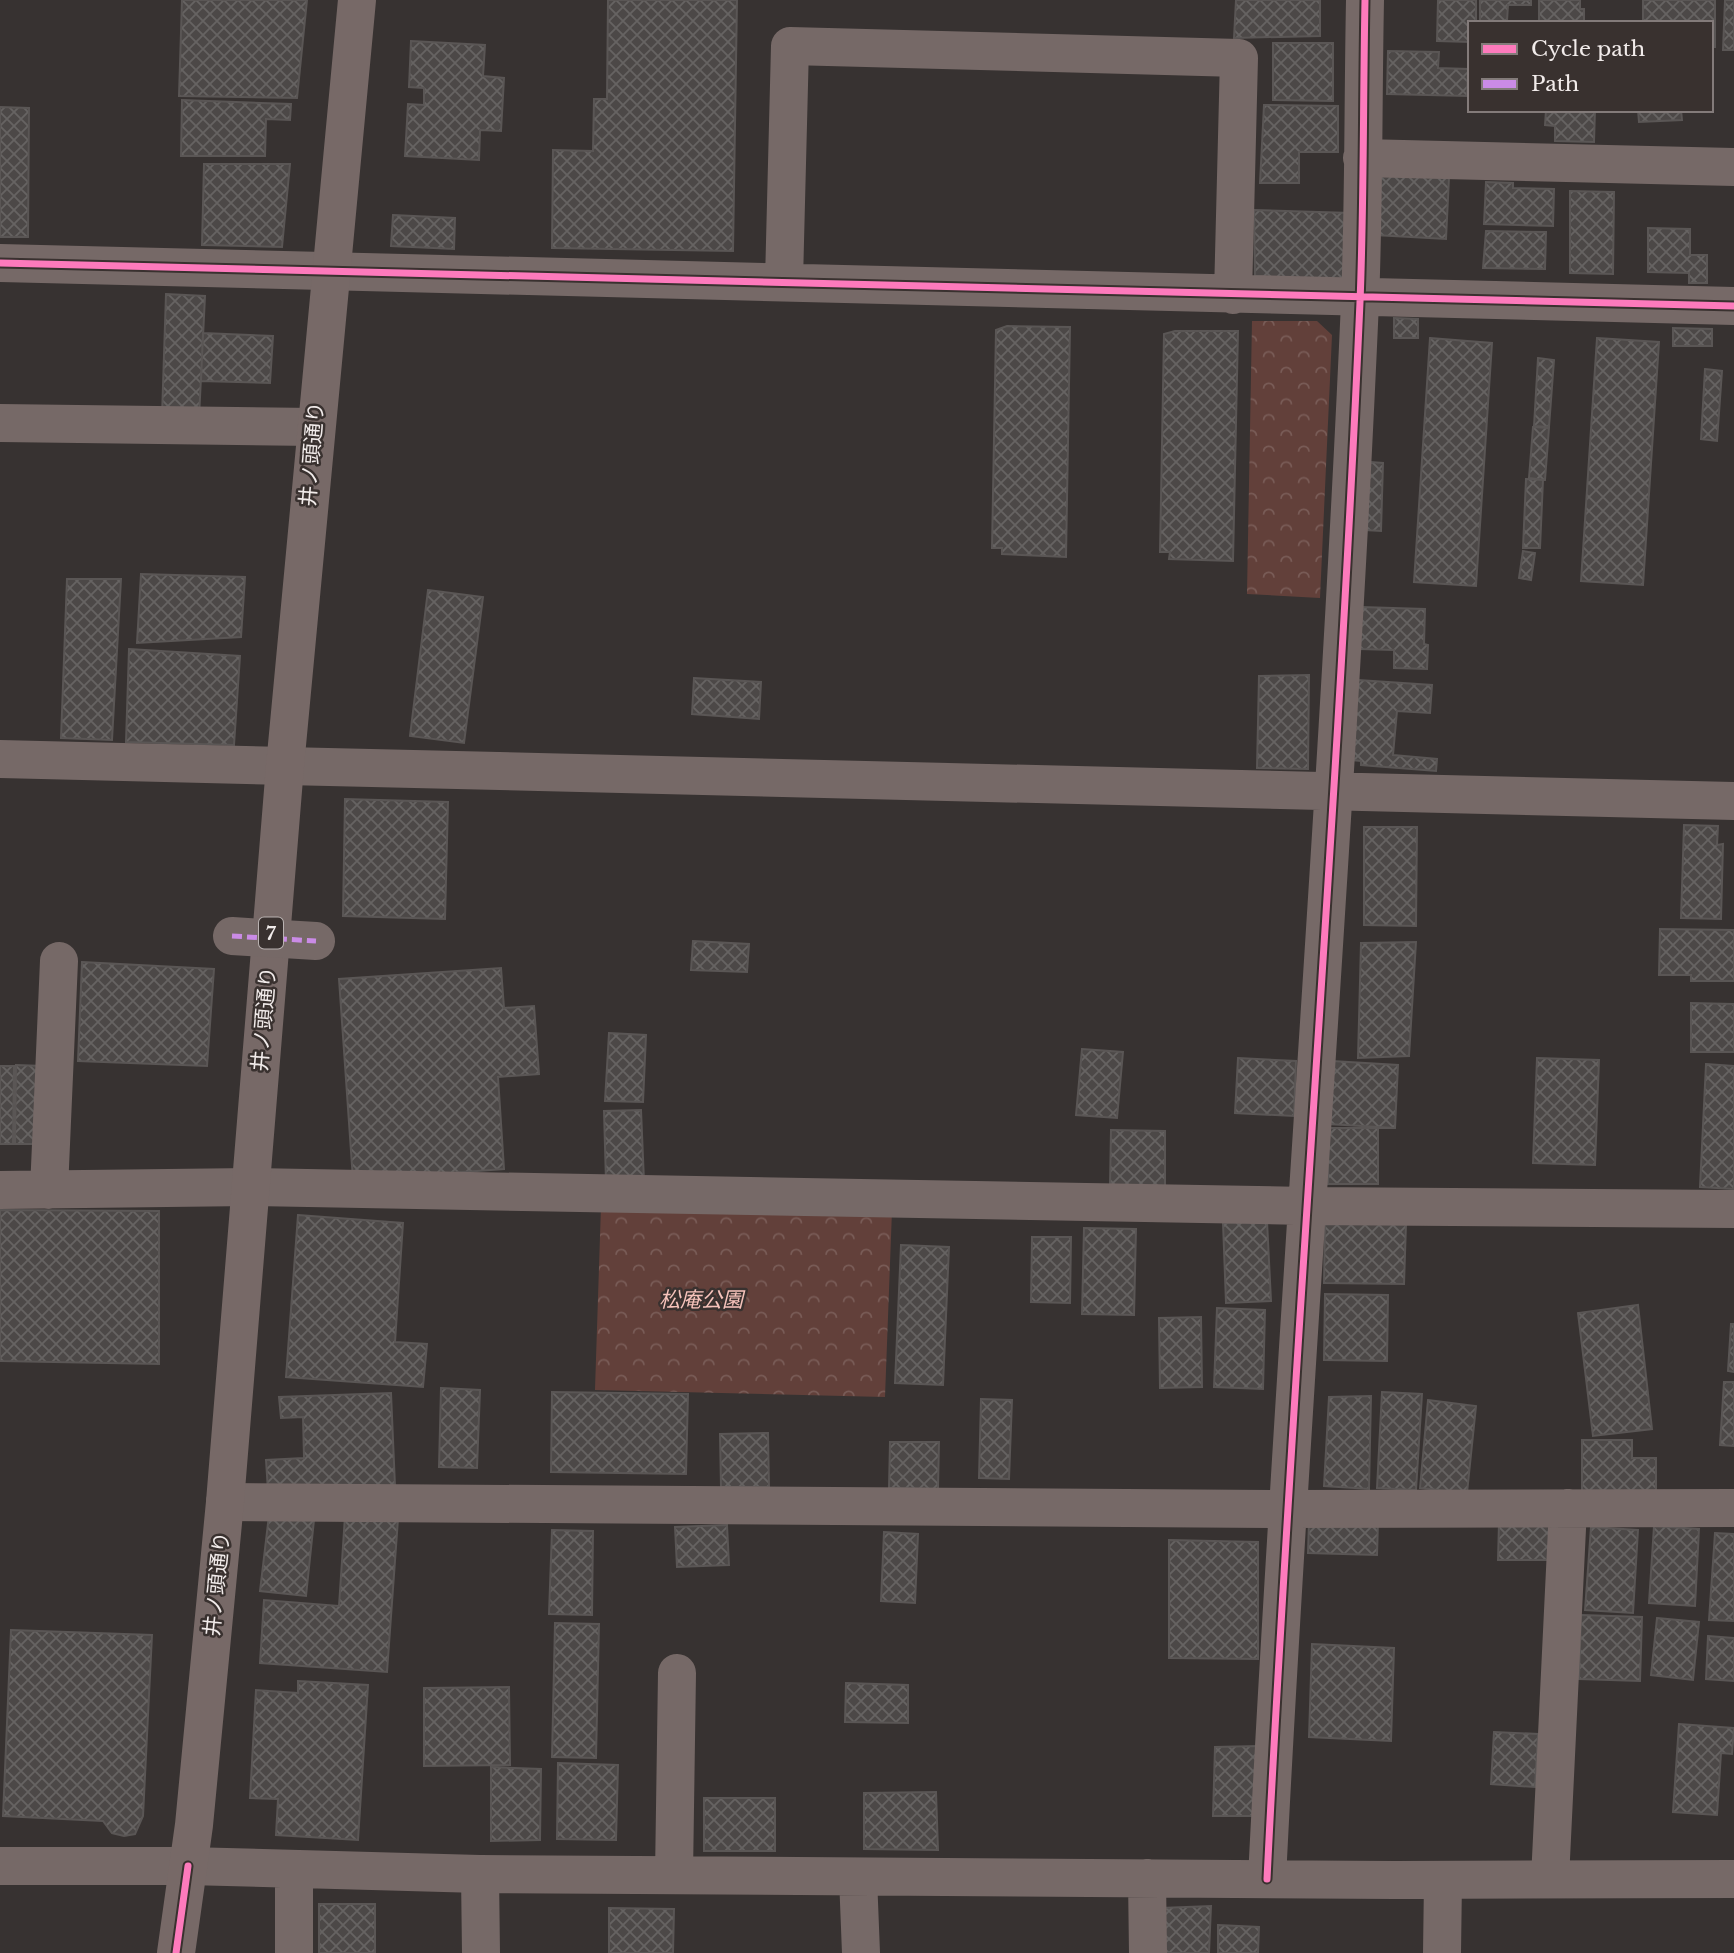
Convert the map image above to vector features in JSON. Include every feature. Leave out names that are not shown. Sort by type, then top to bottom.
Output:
[{"type":"main road","name":"井ノ頭通り","points":[[176,1953],[188,1866],[225,1502],[314,428],[357,0]]},
{"type":"street","points":[[1267,1878],[1286,1509],[1307,1206],[1360,299],[1365,0]]},
{"type":"street","points":[[784,281],[790,46],[1239,58],[1233,295]]},
{"type":"street","points":[[1362,158],[1734,167]]},
{"type":"street","points":[[0,263],[331,272],[379,270],[1360,299],[1734,306]]},
{"type":"street","points":[[0,423],[314,428]]},
{"type":"street","points":[[0,759],[1734,802]]},
{"type":"street","points":[[232,936],[316,941]]},
{"type":"street","points":[[49,1190],[60,961]]},
{"type":"street","points":[[0,1190],[251,1186],[1307,1206],[1734,1209]]},
{"type":"street","points":[[225,1502],[1286,1509],[1734,1508]]},
{"type":"street","points":[[1550,1879],[1568,1508]]},
{"type":"street","points":[[674,1875],[677,1673]]},
{"type":"street","points":[[0,1866],[188,1866],[480,1874],[858,1877],[1734,1879]]},
{"type":"street","points":[[294,1869],[294,1953]]},
{"type":"street","points":[[480,1874],[481,1953]]},
{"type":"street","points":[[858,1877],[861,1953]]},
{"type":"street","points":[[1147,1878],[1148,1953]]},
{"type":"street","points":[[1441,1953],[1443,1880]]},
{"type":"green space","points":[[1252,321],[1317,321],[1332,335],[1320,598],[1247,594]]},
{"type":"green space","name":"松庵公園","points":[[601,1206],[892,1210],[885,1397],[595,1390]]},
{"type":"building","points":[[182,0],[307,0],[297,98],[179,96]]},
{"type":"building","points":[[608,0],[737,0],[733,251],[552,248],[553,150],[593,151],[594,99],[607,99]]},
{"type":"building","points":[[1236,0],[1320,0],[1320,36],[1234,38]]},
{"type":"building","points":[[1438,0],[1476,0],[1476,21],[1468,21],[1468,42],[1437,41]]},
{"type":"building","points":[[1480,0],[1531,0],[1531,5],[1508,5],[1507,21],[1480,21]]},
{"type":"building","points":[[1539,0],[1580,0],[1580,9],[1584,9],[1584,21],[1539,21]]},
{"type":"building","points":[[1643,0],[1715,0],[1715,47],[1713,21],[1643,21]]},
{"type":"building","points":[[1725,0],[1734,0],[1734,50],[1723,50]]},
{"type":"building","points":[[411,41],[485,45],[483,76],[504,78],[501,131],[480,130],[479,160],[405,156],[408,104],[424,105],[424,88],[409,87]]},
{"type":"building","points":[[1273,43],[1333,43],[1333,101],[1273,100]]},
{"type":"building","points":[[1388,51],[1439,52],[1438,68],[1468,69],[1467,96],[1387,94]]},
{"type":"building","points":[[182,100],[291,104],[290,120],[266,119],[265,156],[181,156]]},
{"type":"building","points":[[1264,105],[1338,106],[1338,152],[1299,152],[1299,183],[1260,183]]},
{"type":"building","points":[[0,107],[29,108],[28,237],[0,237]]},
{"type":"building","points":[[1546,112],[1595,112],[1594,142],[1555,141],[1555,126],[1545,125]]},
{"type":"building","points":[[1638,112],[1681,112],[1682,120],[1639,122]]},
{"type":"building","points":[[204,164],[290,164],[282,247],[202,245]]},
{"type":"building","points":[[1377,175],[1449,178],[1446,239],[1375,235]]},
{"type":"building","points":[[1486,182],[1513,183],[1513,188],[1554,189],[1553,226],[1484,224]]},
{"type":"building","points":[[1570,191],[1614,192],[1613,274],[1570,273]]},
{"type":"building","points":[[1254,210],[1351,213],[1351,281],[1255,276]]},
{"type":"building","points":[[393,215],[455,218],[454,249],[391,246]]},
{"type":"building","points":[[1648,228],[1690,229],[1690,255],[1707,255],[1707,283],[1689,283],[1689,273],[1648,272]]},
{"type":"building","points":[[1486,231],[1546,232],[1545,269],[1483,268]]},
{"type":"building","points":[[166,294],[205,296],[199,418],[162,416]]},
{"type":"building","points":[[1394,318],[1418,319],[1418,338],[1394,338]]},
{"type":"building","points":[[1007,326],[1070,327],[1066,557],[1002,554],[1002,548],[992,548],[996,330]]},
{"type":"building","points":[[1673,328],[1712,329],[1712,346],[1673,346]]},
{"type":"building","points":[[1175,331],[1238,331],[1233,561],[1169,559],[1170,552],[1160,552],[1164,334]]},
{"type":"building","points":[[203,333],[273,336],[270,383],[201,381]]},
{"type":"building","points":[[1430,338],[1492,343],[1476,586],[1414,582]]},
{"type":"building","points":[[1597,338],[1659,342],[1643,585],[1581,581]]},
{"type":"building","points":[[1538,358],[1554,360],[1549,427],[1534,426]]},
{"type":"building","points":[[1705,369],[1722,371],[1717,441],[1701,439]]},
{"type":"building","points":[[1533,427],[1549,428],[1545,480],[1529,478]]},
{"type":"building","points":[[1370,462],[1383,463],[1381,531],[1365,530]]},
{"type":"building","points":[[1526,479],[1543,480],[1540,548],[1523,548]]},
{"type":"building","points":[[1523,551],[1535,553],[1531,580],[1519,578]]},
{"type":"building","points":[[141,574],[245,577],[241,637],[137,643]]},
{"type":"building","points":[[67,579],[121,579],[112,740],[61,738]]},
{"type":"building","points":[[428,590],[483,597],[464,743],[410,736]]},
{"type":"building","points":[[1361,607],[1425,609],[1424,644],[1428,645],[1427,669],[1394,668],[1394,650],[1360,649]]},
{"type":"building","points":[[129,649],[240,656],[234,745],[126,742]]},
{"type":"building","points":[[1309,675],[1308,769],[1257,768],[1259,676]]},
{"type":"building","points":[[694,678],[761,682],[759,719],[692,714]]},
{"type":"building","points":[[1358,680],[1432,685],[1430,713],[1397,711],[1393,755],[1437,759],[1436,771],[1361,765],[1361,761],[1352,760]]},
{"type":"building","points":[[345,799],[448,802],[445,919],[343,916]]},
{"type":"building","points":[[1684,825],[1718,826],[1717,845],[1723,844],[1721,919],[1681,918]]},
{"type":"building","points":[[1364,827],[1417,827],[1416,926],[1364,925]]},
{"type":"building","points":[[1660,929],[1734,930],[1734,981],[1691,981],[1691,975],[1659,975]]},
{"type":"building","points":[[693,941],[749,944],[747,972],[691,970]]},
{"type":"building","points":[[1416,942],[1409,1056],[1358,1058],[1361,943]]},
{"type":"building","points":[[82,962],[214,969],[207,1066],[78,1061]]},
{"type":"building","points":[[501,968],[504,1008],[534,1006],[539,1074],[498,1077],[504,1169],[353,1180],[339,979]]},
{"type":"building","points":[[1691,1003],[1734,1004],[1734,1052],[1691,1052]]},
{"type":"building","points":[[609,1033],[646,1035],[643,1102],[605,1101]]},
{"type":"building","points":[[1082,1049],[1123,1052],[1117,1118],[1076,1115]]},
{"type":"building","points":[[1238,1058],[1296,1061],[1294,1116],[1235,1113]]},
{"type":"building","points":[[1537,1058],[1599,1060],[1595,1165],[1533,1163]]},
{"type":"building","points":[[1332,1061],[1398,1065],[1395,1128],[1328,1124]]},
{"type":"building","points":[[1706,1064],[1734,1066],[1734,1189],[1700,1187]]},
{"type":"building","points":[[16,1065],[43,1066],[42,1144],[15,1144]]},
{"type":"building","points":[[0,1066],[14,1066],[13,1144],[0,1144]]},
{"type":"building","points":[[641,1110],[644,1181],[606,1182],[604,1111]]},
{"type":"building","points":[[1328,1128],[1378,1128],[1378,1184],[1328,1184]]},
{"type":"building","points":[[1111,1130],[1165,1131],[1165,1187],[1110,1186]]},
{"type":"building","points":[[0,1210],[159,1211],[159,1364],[0,1361]]},
{"type":"building","points":[[298,1215],[403,1223],[395,1342],[427,1344],[423,1387],[286,1377]]},
{"type":"building","points":[[1267,1221],[1271,1301],[1226,1303],[1223,1223]]},
{"type":"building","points":[[1325,1223],[1406,1224],[1404,1284],[1324,1283]]},
{"type":"building","points":[[1084,1228],[1136,1229],[1134,1315],[1082,1314]]},
{"type":"building","points":[[1032,1237],[1071,1237],[1070,1303],[1031,1302]]},
{"type":"building","points":[[901,1245],[949,1247],[943,1385],[895,1383]]},
{"type":"building","points":[[1325,1294],[1388,1295],[1387,1361],[1324,1360]]},
{"type":"building","points":[[1638,1305],[1652,1429],[1593,1436],[1578,1313]]},
{"type":"building","points":[[1217,1308],[1265,1310],[1263,1389],[1214,1387]]},
{"type":"building","points":[[1201,1317],[1202,1387],[1160,1388],[1159,1318]]},
{"type":"building","points":[[1731,1324],[1734,1324],[1734,1372],[1728,1371]]},
{"type":"building","points":[[1724,1382],[1734,1382],[1734,1446],[1720,1445]]},
{"type":"building","points":[[441,1388],[480,1390],[477,1468],[439,1467]]},
{"type":"building","points":[[552,1392],[688,1394],[686,1474],[551,1472]]},
{"type":"building","points":[[1382,1392],[1422,1394],[1416,1490],[1377,1488]]},
{"type":"building","points":[[391,1393],[395,1486],[268,1491],[266,1460],[304,1458],[303,1417],[281,1418],[279,1397]]},
{"type":"building","points":[[1371,1396],[1369,1489],[1324,1486],[1329,1397]]},
{"type":"building","points":[[981,1399],[1012,1400],[1009,1479],[979,1478]]},
{"type":"building","points":[[1428,1400],[1476,1406],[1467,1493],[1420,1488]]},
{"type":"building","points":[[768,1433],[769,1487],[721,1487],[720,1434]]},
{"type":"building","points":[[1582,1440],[1632,1440],[1632,1458],[1656,1458],[1656,1492],[1582,1492]]},
{"type":"building","points":[[890,1442],[939,1442],[938,1489],[889,1488]]},
{"type":"building","points":[[269,1515],[314,1520],[306,1596],[260,1591]]},
{"type":"building","points":[[345,1516],[398,1519],[387,1672],[260,1663],[264,1600],[339,1606]]},
{"type":"building","points":[[1309,1520],[1378,1522],[1377,1555],[1308,1553]]},
{"type":"building","points":[[1499,1523],[1557,1523],[1557,1560],[1498,1560]]},
{"type":"building","points":[[727,1525],[729,1565],[677,1567],[675,1527]]},
{"type":"building","points":[[1654,1526],[1699,1529],[1695,1606],[1649,1603]]},
{"type":"building","points":[[1591,1527],[1638,1530],[1633,1613],[1585,1610]]},
{"type":"building","points":[[552,1530],[593,1531],[592,1615],[549,1614]]},
{"type":"building","points":[[884,1532],[918,1534],[915,1603],[881,1601]]},
{"type":"building","points":[[1715,1533],[1734,1534],[1734,1621],[1709,1620]]},
{"type":"building","points":[[1169,1540],[1258,1542],[1258,1659],[1169,1658]]},
{"type":"building","points":[[1581,1615],[1642,1617],[1640,1681],[1579,1679]]},
{"type":"building","points":[[1657,1618],[1699,1622],[1693,1680],[1651,1675]]},
{"type":"building","points":[[555,1623],[599,1624],[596,1758],[552,1757]]},
{"type":"building","points":[[11,1630],[152,1635],[143,1816],[135,1834],[124,1836],[112,1833],[103,1821],[3,1816]]},
{"type":"building","points":[[1708,1636],[1734,1638],[1734,1681],[1706,1679]]},
{"type":"building","points":[[1312,1644],[1394,1648],[1391,1741],[1309,1737]]},
{"type":"building","points":[[298,1681],[368,1685],[358,1840],[276,1835],[278,1799],[250,1798],[256,1690],[298,1693]]},
{"type":"building","points":[[846,1683],[908,1685],[908,1723],[845,1722]]},
{"type":"building","points":[[509,1687],[510,1765],[424,1766],[424,1688]]},
{"type":"building","points":[[1679,1724],[1734,1728],[1732,1754],[1721,1753],[1717,1815],[1673,1812]]},
{"type":"building","points":[[1494,1732],[1538,1734],[1535,1787],[1491,1784]]},
{"type":"building","points":[[1257,1746],[1254,1816],[1213,1816],[1215,1747]]},
{"type":"building","points":[[558,1763],[618,1765],[616,1840],[557,1839]]},
{"type":"building","points":[[491,1767],[541,1769],[540,1840],[491,1841]]},
{"type":"building","points":[[936,1792],[938,1850],[864,1849],[864,1793]]},
{"type":"building","points":[[704,1798],[775,1798],[775,1851],[704,1851]]},
{"type":"building","points":[[319,1904],[375,1904],[375,1953],[319,1953]]},
{"type":"building","points":[[1211,1906],[1209,1953],[1160,1953],[1161,1908]]},
{"type":"building","points":[[609,1908],[674,1909],[673,1953],[609,1953]]},
{"type":"building","points":[[1218,1925],[1259,1927],[1258,1953],[1218,1953]]},
{"type":"marked path","points":[[232,936],[316,941]]},
{"type":"cycle path","points":[[1267,1879],[1350,499],[1361,264],[1365,0]]},
{"type":"cycle path","points":[[0,263],[1734,306]]},
{"type":"cycle path","points":[[176,1953],[188,1866]]}]
